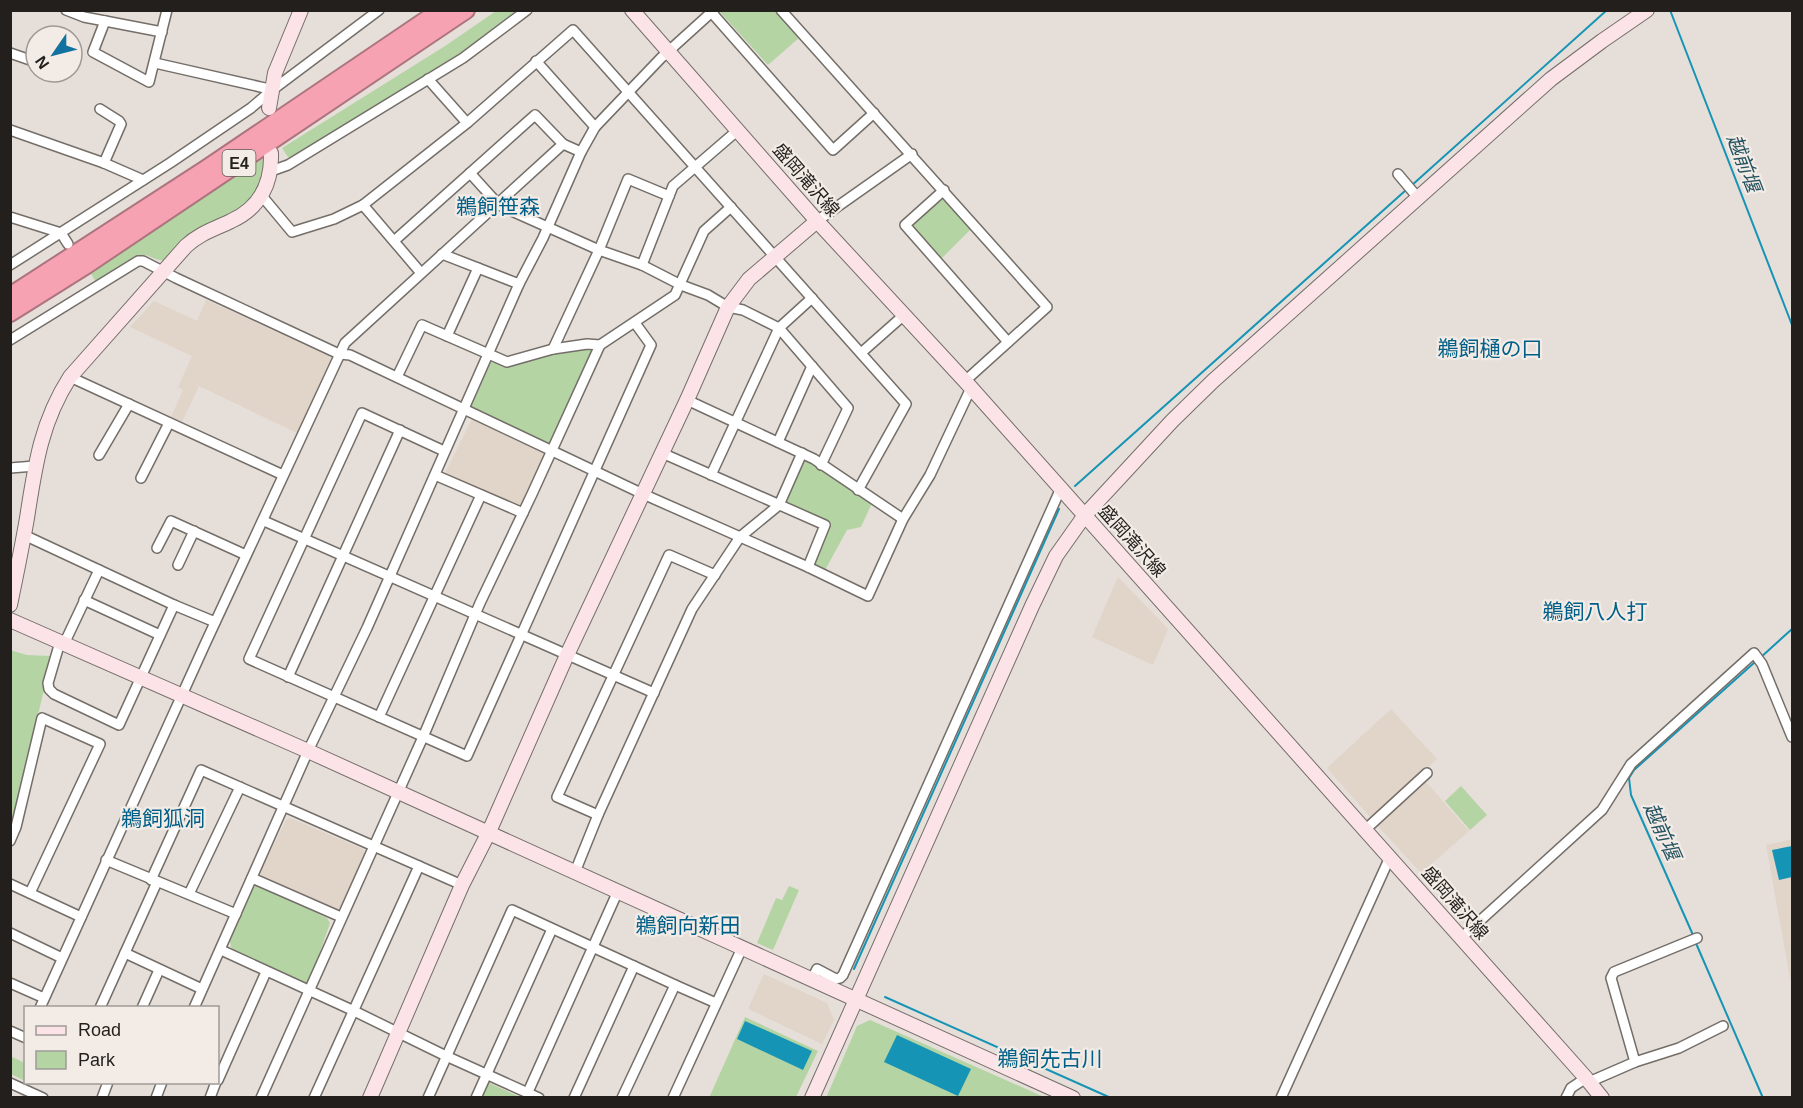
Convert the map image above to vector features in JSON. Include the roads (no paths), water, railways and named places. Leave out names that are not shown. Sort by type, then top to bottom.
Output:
[{"type":"highway","name":"E4","points":[[10,296],[216,163],[441,10]]},
{"type":"highway","name":"E4","points":[[10,313],[115,246],[466,10]]},
{"type":"street","points":[[66,10],[84,17],[162,32]]},
{"type":"street","points":[[105,21],[93,52],[149,82],[167,10]]},
{"type":"street","points":[[269,108],[275,73],[300,10]]},
{"type":"street","points":[[10,265],[235,120],[379,10]]},
{"type":"street","points":[[271,171],[288,165],[463,58],[527,10]]},
{"type":"street","name":"盛岡滝沢線","points":[[632,10],[817,220],[1366,829],[1602,1098]]},
{"type":"street","points":[[10,340],[138,261],[143,261],[339,354],[350,355],[595,472],[868,596],[903,519],[930,475],[968,385],[1008,342],[1047,307],[781,10]]},
{"type":"street","points":[[812,1098],[1032,606],[1056,556],[1085,515],[1213,381],[1412,191],[1551,79],[1647,10]]},
{"type":"street","points":[[195,1006],[519,284],[595,127],[667,52],[713,12],[833,150],[874,113]]},
{"type":"street","points":[[262,196],[292,232],[325,222],[363,205],[467,123],[573,30],[906,404],[858,490]]},
{"type":"street","points":[[536,61],[595,127]]},
{"type":"street","points":[[155,63],[265,87],[271,91]]},
{"type":"street","points":[[429,79],[467,123]]},
{"type":"street","points":[[99,109],[121,124],[104,163]]},
{"type":"street","points":[[394,241],[535,115],[563,144],[581,152]]},
{"type":"street","points":[[10,130],[104,163],[143,180]]},
{"type":"street","points":[[642,266],[673,186],[738,130]]},
{"type":"street","points":[[41,1006],[215,622],[345,343],[563,144]]},
{"type":"street","points":[[10,605],[35,466],[48,417],[56,399],[70,377],[195,237],[246,213],[262,196],[271,171],[271,153]]},
{"type":"street","points":[[370,1098],[462,885],[488,834],[567,655],[687,400],[728,307],[749,279],[774,255],[817,220],[912,154]]},
{"type":"street","points":[[470,173],[498,204],[599,250],[708,295],[728,307],[743,310],[779,328],[848,408],[821,465]]},
{"type":"street","points":[[1398,174],[1412,191]]},
{"type":"street","points":[[552,349],[599,250],[628,179],[669,195]]},
{"type":"street","points":[[944,190],[905,225],[1008,342]]},
{"type":"street","points":[[363,205],[421,273]]},
{"type":"street","points":[[261,1098],[423,737],[476,613],[600,345],[675,295],[704,231],[731,207]]},
{"type":"street","points":[[10,217],[61,233],[68,244]]},
{"type":"street","points":[[442,254],[519,284]]},
{"type":"street","points":[[447,336],[478,268]]},
{"type":"street","points":[[86,272],[96,286]]},
{"type":"street","points":[[711,475],[779,328],[812,298]]},
{"type":"street","points":[[861,353],[904,315]]},
{"type":"street","points":[[444,451],[362,413],[249,659],[467,756],[651,345],[635,323]]},
{"type":"street","points":[[396,377],[422,325],[507,362],[552,349],[587,344],[600,345]]},
{"type":"street","points":[[778,442],[812,366]]},
{"type":"street","points":[[70,377],[283,475]]},
{"type":"street","points":[[687,400],[801,453],[903,519]]},
{"type":"street","points":[[99,455],[129,404]]},
{"type":"street","points":[[141,478],[169,423]]},
{"type":"street","points":[[288,677],[400,430]]},
{"type":"street","points":[[662,453],[825,525],[808,567]]},
{"type":"street","points":[[575,872],[598,815],[692,609],[740,537],[779,505],[801,453]]},
{"type":"street","points":[[10,468],[35,466]]},
{"type":"street","points":[[435,475],[523,513]]},
{"type":"street","points":[[812,980],[816,969],[836,979],[843,975],[1061,488]]},
{"type":"street","points":[[379,717],[481,495]]},
{"type":"street","points":[[157,548],[171,521],[246,555]]},
{"type":"street","points":[[264,521],[654,693]]},
{"type":"street","points":[[178,565],[194,531]]},
{"type":"street","points":[[24,535],[215,622]]},
{"type":"street","points":[[598,815],[557,797],[669,555],[715,575]]},
{"type":"street","points":[[99,570],[62,643],[48,683],[49,689],[54,694],[111,723],[119,725],[174,605]]},
{"type":"street","points":[[84,600],[160,635]]},
{"type":"street","points":[[10,620],[618,891],[1073,1098]]},
{"type":"street","points":[[1461,938],[1602,810],[1631,764],[1754,653],[1792,737]]},
{"type":"street","points":[[10,841],[42,718],[100,744],[30,893]]},
{"type":"street","points":[[101,1006],[201,770],[462,885]]},
{"type":"street","points":[[1366,829],[1427,772]]},
{"type":"street","points":[[189,894],[240,787]]},
{"type":"street","points":[[1281,1098],[1390,856]]},
{"type":"street","points":[[106,860],[236,914]]},
{"type":"street","points":[[314,1098],[419,866]]},
{"type":"street","points":[[252,878],[341,916]]},
{"type":"street","points":[[10,884],[81,917]]},
{"type":"street","points":[[528,1092],[618,891]]},
{"type":"street","points":[[428,1098],[512,910],[716,1003]]},
{"type":"street","points":[[476,1098],[552,929]]},
{"type":"street","points":[[10,933],[62,958]]},
{"type":"street","points":[[1635,1062],[1611,978],[1614,972],[1694,939]]},
{"type":"street","points":[[673,1098],[742,948]]},
{"type":"street","points":[[221,950],[539,1098]]},
{"type":"street","points":[[125,953],[202,989]]},
{"type":"street","points":[[574,1098],[634,966]]},
{"type":"street","points":[[143,1006],[159,970]]},
{"type":"street","points":[[219,1077],[266,972]]},
{"type":"street","points":[[10,983],[44,998]]},
{"type":"street","points":[[622,1098],[675,985]]},
{"type":"street","points":[[1566,1098],[1571,1088],[1588,1080],[1679,1048],[1723,1026]]},
{"type":"street","points":[[10,1031],[24,1037]]},
{"type":"street","points":[[10,1083],[43,1098]]},
{"type":"street","points":[[102,1098],[108,1084]]},
{"type":"street","points":[[156,1098],[162,1084]]},
{"type":"street","points":[[210,1098],[216,1084]]},
{"type":"water","points":[[1792,846],[1792,877],[1779,880],[1772,850]]},
{"type":"water","points":[[745,1021],[812,1051],[803,1070],[737,1039]]},
{"type":"water","points":[[897,1035],[971,1069],[958,1096],[884,1062]]},
{"type":"waterway","points":[[1411,186],[1607,10]]},
{"type":"waterway","name":"越前堰","points":[[1670,10],[1792,325]]},
{"type":"waterway","points":[[1075,486],[1406,190]]},
{"type":"waterway","points":[[854,969],[1059,509]]},
{"type":"waterway","name":"越前堰","points":[[1760,658],[1792,629]]},
{"type":"waterway","name":"越前堰","points":[[1693,935],[1631,795],[1629,778],[1634,770],[1755,662]]},
{"type":"waterway","name":"越前堰","points":[[1695,941],[1763,1098]]},
{"type":"waterway","points":[[885,997],[1111,1098]]},
{"type":"district","name":"鵜飼笹森","points":[[498,207]]},
{"type":"district","name":"鵜飼樋の口","points":[[1490,349]]},
{"type":"district","name":"鵜飼八人打","points":[[1595,612]]},
{"type":"district","name":"鵜飼狐洞","points":[[163,819]]},
{"type":"district","name":"鵜飼向新田","points":[[688,926]]},
{"type":"district","name":"鵜飼先古川","points":[[1050,1059]]}]
